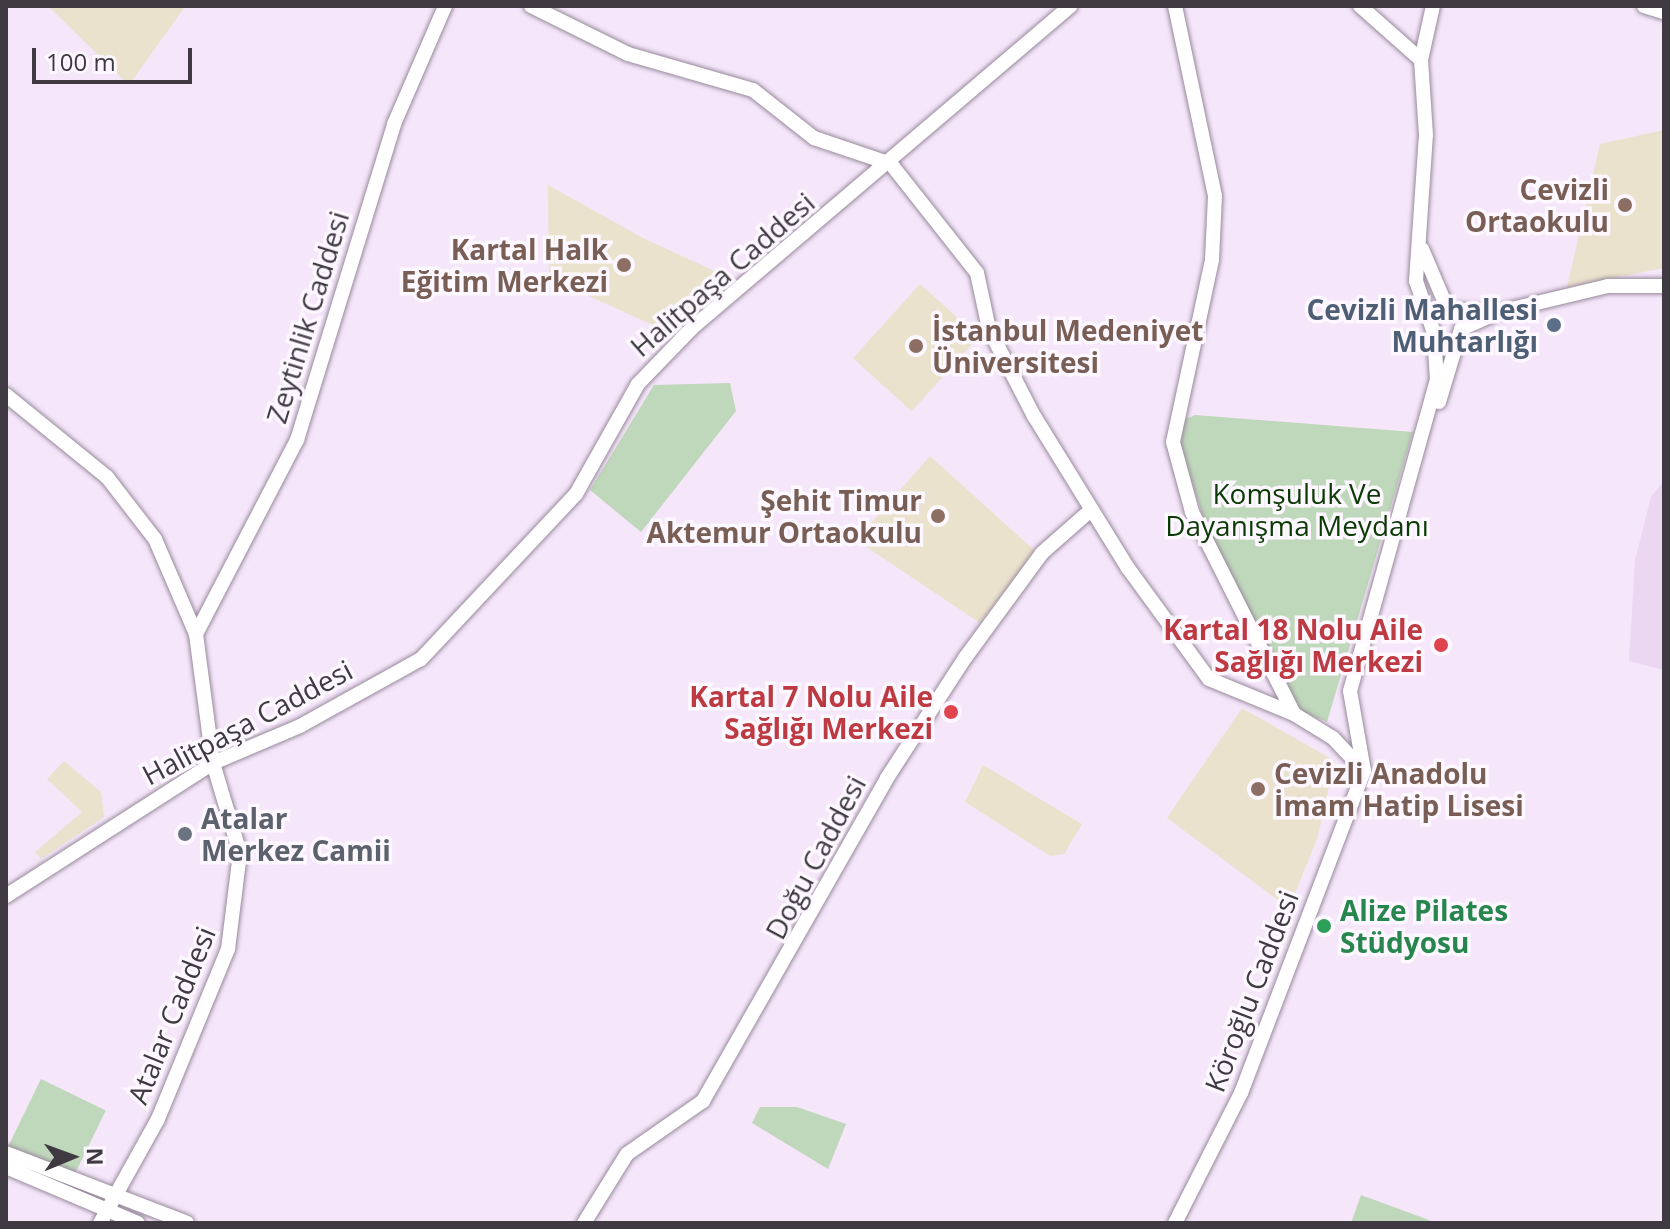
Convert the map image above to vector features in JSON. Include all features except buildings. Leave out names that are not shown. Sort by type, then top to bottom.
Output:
[{"type":"street","name":"Zeytinlik Caddesi","points":[[196,634],[279,483],[308,414],[394,124],[445,6]]},
{"type":"street","points":[[531,6],[628,54],[753,90],[814,138],[891,164],[977,273],[989,329],[1091,510],[1209,679],[1294,714],[1333,738],[1364,771]]},
{"type":"street","name":"Halitpaşa Caddesi","points":[[6,896],[213,763],[300,726],[421,659],[576,494],[638,384],[692,328],[891,164],[1071,6]]},
{"type":"street","points":[[1175,6],[1215,196],[1212,260],[1173,442],[1192,512],[1294,714]]},
{"type":"street","points":[[1360,6],[1421,60]]},
{"type":"street","points":[[1433,6],[1421,60],[1426,135],[1416,281],[1433,328],[1433,412]]},
{"type":"street","points":[[1644,6],[1664,12]]},
{"type":"street","points":[[1364,771],[1350,691],[1458,333],[1418,237]]},
{"type":"street","points":[[1433,328],[1458,333],[1499,312],[1608,286],[1664,286]]},
{"type":"street","points":[[1433,328],[1451,311],[1499,312]]},
{"type":"street","name":"Atalar Caddesi","points":[[6,395],[140,513],[196,634],[213,763],[240,853],[233,932],[158,1119],[103,1217]]},
{"type":"street","name":"Doğu Caddesi","points":[[584,1223],[627,1154],[703,1101],[887,778],[965,658],[1042,553],[1091,510]]},
{"type":"street","name":"Köroğlu Caddesi","points":[[1175,1223],[1241,1093],[1364,771]]},
{"type":"street","points":[[6,1153],[187,1223]]},
{"type":"street","points":[[6,1167],[103,1217],[138,1223]]},
{"type":"shaded area","points":[[48,6],[182,6],[184,8],[129,85]]},
{"type":"shaded area","name":"Cevizli Ortaokulu","points":[[1664,130],[1664,268],[1567,287],[1600,144]]},
{"type":"shaded area","name":"Kartal Halk Eğitim Merkezi","points":[[548,185],[643,238],[727,277],[674,321],[655,326],[549,278]]},
{"type":"shaded area","name":"İstanbul Medeniyet Üniversitesi","points":[[920,284],[979,337],[912,411],[853,358]]},
{"type":"shaded area","name":"Şehit Timur Aktemur Ortaokulu","points":[[930,456],[1035,551],[980,623],[856,540]]},
{"type":"shaded area","points":[[1664,480],[1664,670],[1629,661],[1635,560],[1651,497]]},
{"type":"shaded area","name":"Cevizli Anadolu İmam Hatip Lisesi","points":[[1242,708],[1335,761],[1317,839],[1289,908],[1167,818]]},
{"type":"shaded area","points":[[64,761],[101,792],[104,817],[41,859],[35,852],[82,812],[47,779]]},
{"type":"shaded area","points":[[983,765],[1082,824],[1064,854],[1050,856],[965,802]]},
{"type":"green space","points":[[730,383],[736,411],[641,532],[590,490],[654,385]]},
{"type":"green space","name":"Komşuluk Ve Dayanışma Meydanı","points":[[1195,415],[1413,432],[1327,722],[1301,711],[1208,531],[1179,444],[1184,420]]},
{"type":"green space","points":[[41,1079],[106,1111],[72,1179],[8,1147]]},
{"type":"green space","points":[[760,1107],[797,1107],[846,1124],[828,1169],[752,1123]]},
{"type":"green space","points":[[1361,1195],[1429,1220],[1429,1223],[1351,1223]]},
{"type":"place","name":"Cevizli Ortaokulu","points":[[1625,205]]},
{"type":"place","name":"Kartal Halk Eğitim Merkezi","points":[[624,265]]},
{"type":"place","name":"Cevizli Mahallesi Muhtarlığı","points":[[1554,325]]},
{"type":"place","name":"İstanbul Medeniyet Üniversitesi","points":[[916,346]]},
{"type":"place","name":"Şehit Timur Aktemur Ortaokulu","points":[[938,516]]},
{"type":"place","name":"Kartal 18 Nolu Aile Sağlığı Merkezi","points":[[1441,645]]},
{"type":"place","name":"Kartal 7 Nolu Aile Sağlığı Merkezi","points":[[951,712]]},
{"type":"place","name":"Cevizli Anadolu İmam Hatip Lisesi","points":[[1258,789]]},
{"type":"place","name":"Atalar Merkez Camii","points":[[185,834]]},
{"type":"place","name":"Alize Pilates Stüdyosu","points":[[1324,926]]}]
